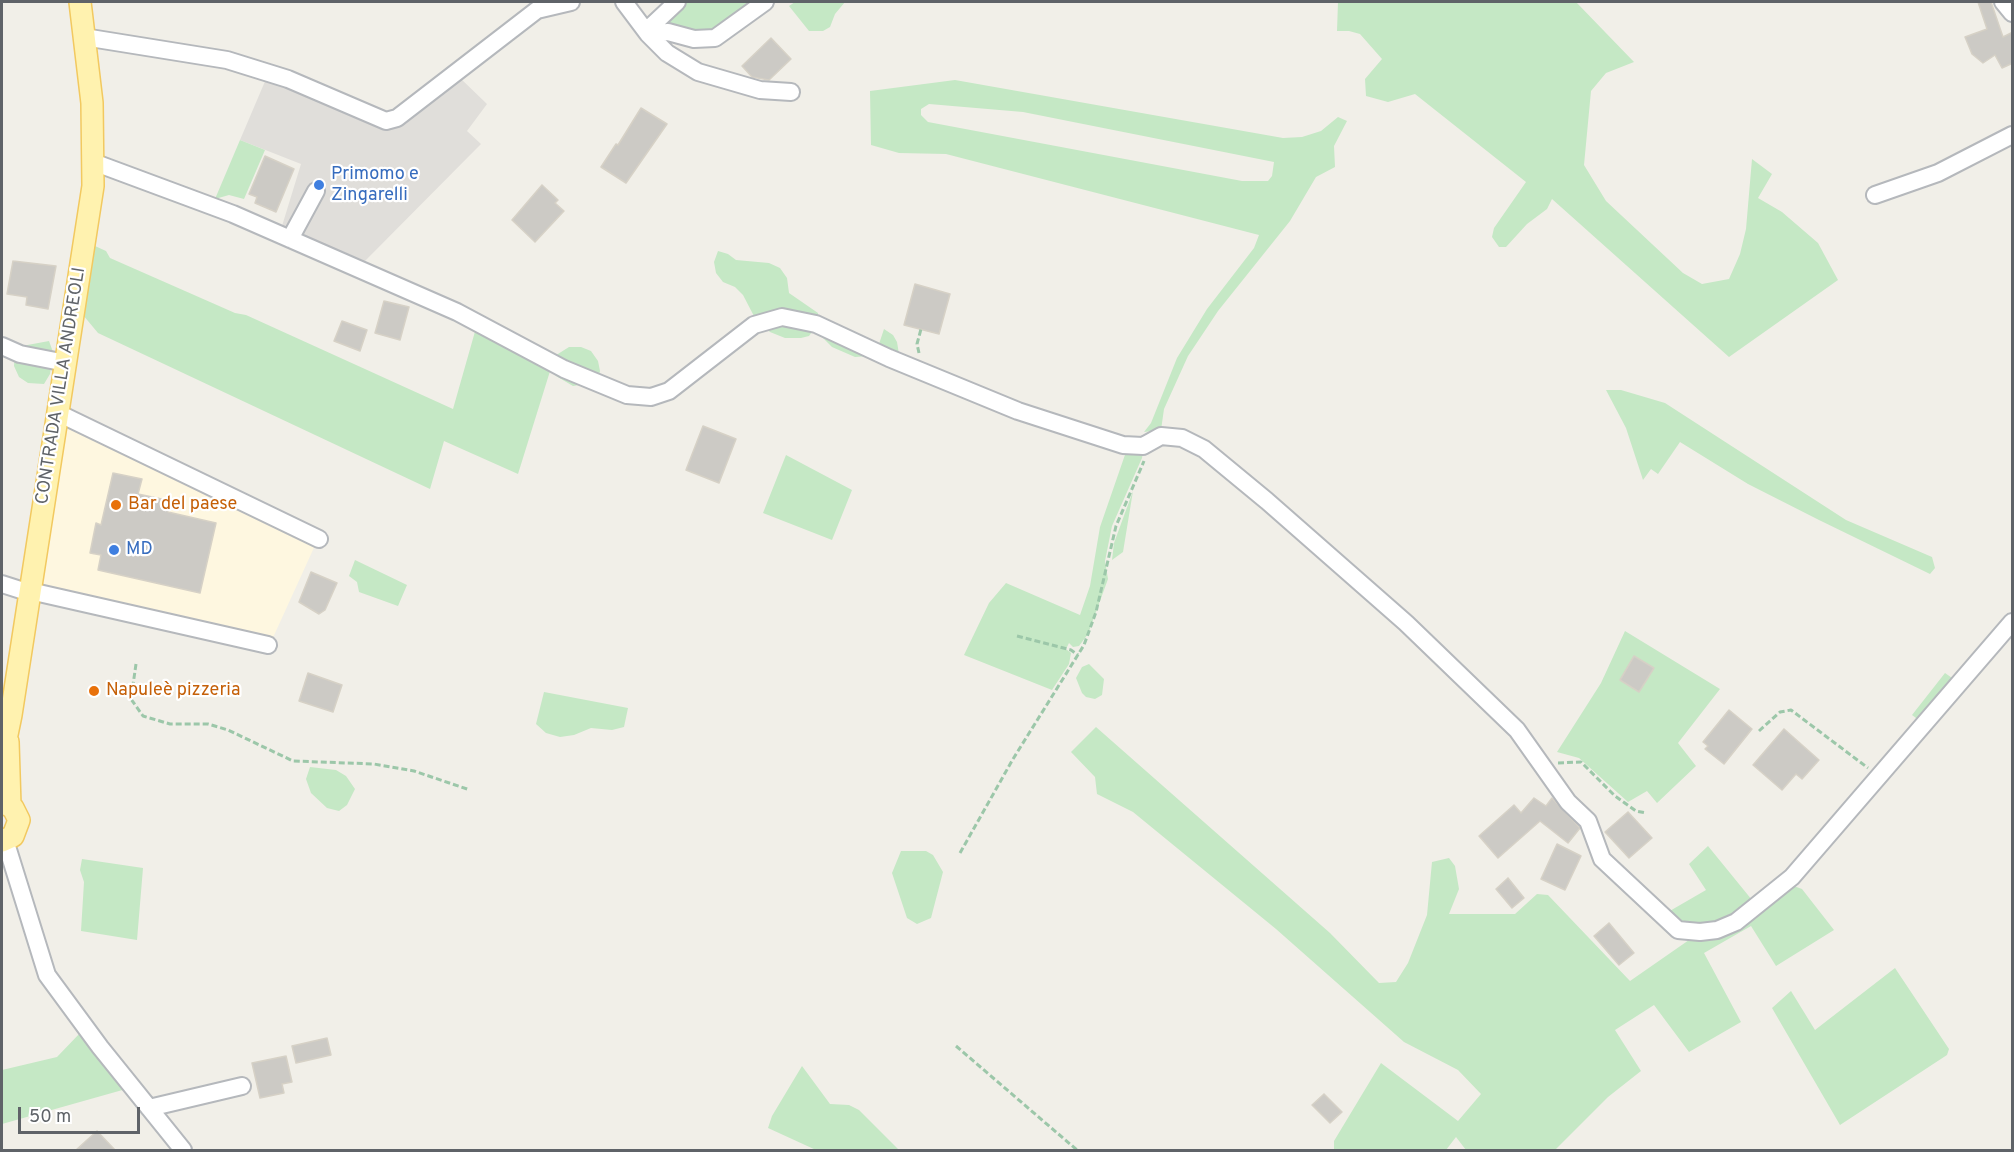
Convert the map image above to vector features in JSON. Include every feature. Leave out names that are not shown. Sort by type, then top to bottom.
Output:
[{"type":"main road","name":"CONTRADA VILLA ANDREOLI","points":[[2,759],[8,734],[93,186],[92,103],[80,2]]},
{"type":"main road","name":"CONTRADA VILLA ANDREOLI","points":[[3,841],[13,836],[19,824],[16,811],[6,803],[8,734]]},
{"type":"street","points":[[84,37],[227,60],[288,79],[386,121],[398,118],[537,10],[571,2]]},
{"type":"street","points":[[624,2],[647,33],[667,53],[698,72],[741,86],[792,92]]},
{"type":"street","points":[[647,33],[676,2]]},
{"type":"street","points":[[647,33],[668,32],[694,39],[715,38],[765,2]]},
{"type":"street","points":[[2003,2],[2013,13]]},
{"type":"street","points":[[1875,195],[1938,173],[2013,135]]},
{"type":"street","points":[[93,162],[233,214],[457,312],[564,369],[627,395],[651,397],[669,390],[754,325],[783,317],[816,324],[889,358],[1017,411],[1123,445],[1146,444],[1161,436],[1182,438],[1204,449],[1406,623],[1516,730],[1568,802],[1588,821],[1602,859],[1678,930],[1700,932],[1717,930],[1736,922],[1792,877],[2013,622]]},
{"type":"street","points":[[290,239],[316,191]]},
{"type":"street","points":[[2,346],[20,354],[66,363]]},
{"type":"street","points":[[58,413],[319,539]]},
{"type":"street","points":[[2,584],[268,645]]},
{"type":"street","points":[[3,841],[47,975],[183,1150]]},
{"type":"street","points":[[149,1108],[242,1086]]},
{"type":"path","points":[[921,329],[917,344],[923,358]]},
{"type":"path","points":[[960,853],[1013,759],[1078,655],[1096,612],[1116,526],[1143,465],[1146,444]]},
{"type":"path","points":[[1017,636],[1071,650],[1078,655]]},
{"type":"path","points":[[136,664],[131,699],[143,716],[170,724],[208,724],[228,730],[293,761],[374,765],[414,771],[470,789]]},
{"type":"path","points":[[1759,731],[1780,712],[1791,710],[1878,777]]},
{"type":"path","points":[[1546,771],[1564,761],[1581,762],[1615,796],[1636,811],[1646,813]]},
{"type":"path","points":[[956,1046],[1077,1150]]},
{"type":"shaded area","points":[[459,77],[487,104],[467,131],[481,144],[365,261],[282,226],[301,164],[240,140],[266,79],[379,121]]},
{"type":"shaded area","points":[[66,422],[317,541],[271,642],[39,587]]},
{"type":"green space","points":[[683,2],[754,2],[710,32],[662,25]]},
{"type":"green space","points":[[795,2],[845,2],[835,14],[830,27],[823,31],[809,31],[789,6]]},
{"type":"green space","points":[[1338,2],[1576,2],[1634,62],[1606,73],[1591,91],[1584,165],[1606,201],[1683,273],[1702,284],[1729,279],[1740,254],[1746,229],[1752,159],[1772,174],[1758,198],[1782,212],[1818,243],[1838,280],[1729,357],[1552,199],[1547,209],[1527,224],[1506,247],[1499,247],[1492,237],[1494,228],[1526,182],[1415,94],[1388,102],[1366,96],[1365,79],[1382,59],[1360,34],[1337,31]]},
{"type":"green space","points":[[955,80],[1283,138],[1302,137],[1321,131],[1338,117],[1347,121],[1334,146],[1335,167],[1316,177],[1290,221],[1218,311],[1188,356],[1164,409],[1161,430],[1144,432],[1151,423],[1177,358],[1207,309],[1254,248],[1259,235],[946,154],[899,153],[871,145],[870,91]],"holes":[[[929,104],[1023,112],[1274,162],[1272,176],[1268,181],[1242,181],[928,122],[921,115],[921,109]]]},
{"type":"green space","points":[[240,140],[265,150],[244,199],[229,195],[215,199]]},
{"type":"green space","points":[[95,246],[106,251],[110,258],[235,313],[246,315],[453,409],[476,328],[550,359],[569,347],[581,347],[591,351],[598,361],[600,371],[597,382],[573,386],[556,376],[551,368],[518,474],[444,441],[430,489],[98,333],[83,315]]},
{"type":"green space","points":[[718,251],[736,260],[769,263],[780,268],[787,278],[789,293],[818,313],[818,321],[879,344],[884,329],[893,335],[899,354],[855,357],[832,347],[814,329],[809,336],[801,338],[785,338],[770,332],[756,320],[743,295],[735,287],[723,282],[716,273],[714,262]]},
{"type":"green space","points":[[49,341],[53,352],[50,374],[44,384],[28,383],[19,377],[14,366],[15,351],[22,346]]},
{"type":"green space","points":[[1606,390],[1621,390],[1665,403],[1846,520],[1932,557],[1935,568],[1930,574],[1819,520],[1748,484],[1680,442],[1658,474],[1651,469],[1643,480],[1626,428]]},
{"type":"green space","points":[[1127,449],[1143,452],[1112,526],[1105,561],[1108,579],[1088,634],[1079,646],[1073,647],[1069,643],[1066,649],[1071,653],[1069,664],[1052,690],[964,655],[989,603],[1006,583],[1080,615],[1090,586],[1100,527]]},
{"type":"green space","points":[[786,455],[852,490],[832,540],[763,513]]},
{"type":"green space","points":[[1133,491],[1123,552],[1112,560],[1114,543]]},
{"type":"green space","points":[[355,560],[407,585],[398,606],[359,592],[357,582],[349,576]]},
{"type":"green space","points":[[1625,631],[1720,689],[1678,743],[1696,766],[1657,803],[1647,791],[1628,802],[1579,758],[1557,752],[1601,683]]},
{"type":"green space","points":[[1089,664],[1104,679],[1102,695],[1095,699],[1086,697],[1082,693],[1076,678],[1082,667]]},
{"type":"green space","points":[[1945,673],[1955,680],[1920,721],[1912,715]]},
{"type":"green space","points":[[544,692],[628,708],[624,727],[612,730],[591,728],[574,735],[560,737],[546,733],[536,724]]},
{"type":"green space","points":[[1096,727],[1330,933],[1379,983],[1396,982],[1408,963],[1427,915],[1432,862],[1449,858],[1455,866],[1459,889],[1449,914],[1515,914],[1537,894],[1548,895],[1630,981],[1689,940],[1708,939],[1791,885],[1802,889],[1834,930],[1776,966],[1751,926],[1704,953],[1741,1022],[1689,1052],[1654,1005],[1615,1030],[1641,1071],[1608,1097],[1555,1150],[1466,1150],[1456,1137],[1446,1150],[1334,1150],[1334,1141],[1381,1063],[1458,1121],[1481,1094],[1458,1070],[1404,1042],[1276,929],[1133,812],[1097,794],[1095,777],[1071,752]]},
{"type":"green space","points":[[310,767],[336,770],[346,776],[355,789],[347,805],[339,811],[327,808],[311,793],[306,779]]},
{"type":"green space","points":[[1708,846],[1752,900],[1737,912],[1709,926],[1685,925],[1668,912],[1706,890],[1689,864]]},
{"type":"green space","points":[[901,851],[926,851],[933,855],[943,872],[931,918],[917,924],[907,918],[892,873]]},
{"type":"green space","points":[[82,859],[143,868],[137,940],[81,931],[84,882],[80,870]]},
{"type":"green space","points":[[1895,968],[1949,1049],[1947,1055],[1840,1125],[1772,1008],[1791,991],[1815,1030]]},
{"type":"green space","points":[[81,1032],[126,1089],[2,1124],[2,1070],[57,1057]]},
{"type":"green space","points":[[802,1066],[830,1104],[849,1105],[859,1110],[899,1150],[816,1150],[768,1128],[772,1116]]},
{"type":"building","points":[[1978,2],[1991,2],[2003,37],[2013,32],[2013,63],[2002,68],[1995,55],[1983,63],[1972,54],[1965,37],[1987,29]]},
{"type":"building","points":[[771,38],[791,59],[769,80],[752,77],[742,66]]},
{"type":"building","points":[[641,108],[667,124],[626,183],[601,167]]},
{"type":"building","points":[[265,156],[294,169],[276,212],[255,203],[257,197],[249,194]]},
{"type":"building","points":[[542,185],[558,200],[555,203],[564,211],[535,242],[512,220]]},
{"type":"building","points":[[13,261],[56,266],[48,309],[26,305],[27,297],[7,294]]},
{"type":"building","points":[[915,284],[950,294],[939,334],[904,325]]},
{"type":"building","points":[[384,301],[409,307],[400,340],[375,333]]},
{"type":"building","points":[[342,321],[367,330],[360,351],[334,341]]},
{"type":"building","points":[[703,426],[736,439],[719,483],[686,470]]},
{"type":"building","points":[[113,473],[142,479],[138,494],[171,501],[168,512],[216,523],[200,593],[98,570],[101,555],[90,553],[96,523],[101,525]]},
{"type":"building","points":[[311,572],[337,583],[325,610],[319,614],[299,602]]},
{"type":"building","points":[[1634,656],[1654,668],[1639,692],[1620,680]]},
{"type":"building","points":[[308,673],[342,685],[333,712],[299,701]]},
{"type":"building","points":[[1729,710],[1752,729],[1724,764],[1705,749],[1708,746],[1703,742]]},
{"type":"building","points":[[1784,729],[1819,760],[1802,779],[1796,774],[1782,790],[1753,765]]},
{"type":"building","points":[[1534,798],[1546,806],[1552,798],[1580,828],[1568,843],[1540,821],[1498,858],[1479,836],[1514,805],[1521,813]]},
{"type":"building","points":[[1628,812],[1652,838],[1629,858],[1605,832]]},
{"type":"building","points":[[1557,844],[1581,856],[1565,890],[1541,879]]},
{"type":"building","points":[[1508,878],[1524,898],[1512,908],[1496,889]]},
{"type":"building","points":[[1609,923],[1634,953],[1619,965],[1594,936]]},
{"type":"building","points":[[327,1038],[331,1055],[296,1063],[292,1046]]},
{"type":"building","points":[[286,1056],[292,1082],[282,1084],[284,1093],[260,1098],[252,1063]]},
{"type":"building","points":[[1324,1094],[1342,1112],[1330,1123],[1312,1105]]},
{"type":"building","points":[[97,1131],[115,1150],[76,1150]]},
{"type":"place","name":"Primomo e Zingarelli","points":[[319,185]]},
{"type":"place","name":"Bar del paese","points":[[116,505]]},
{"type":"place","name":"MD","points":[[114,550]]},
{"type":"place","name":"Napuleè pizzeria","points":[[94,691]]}]
